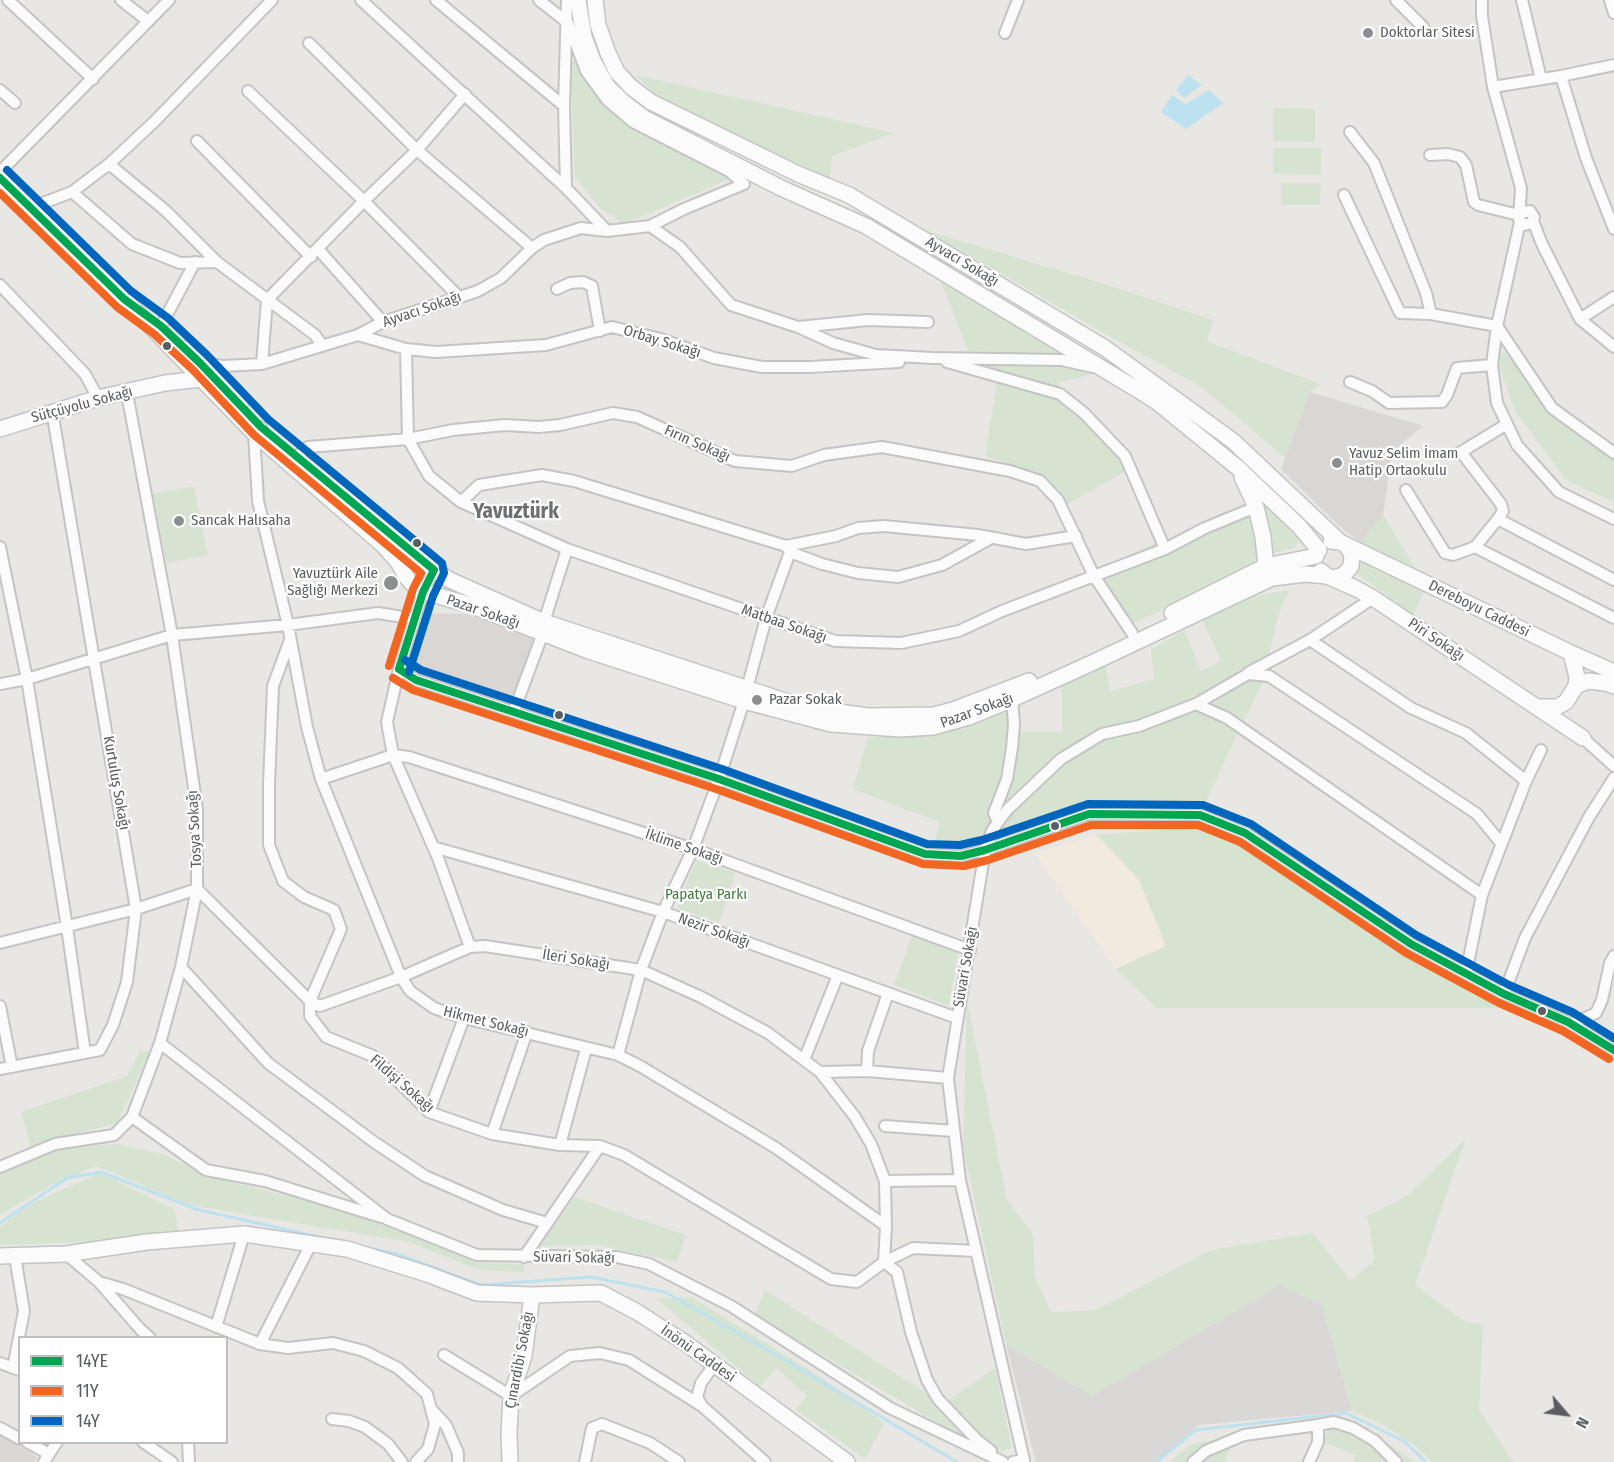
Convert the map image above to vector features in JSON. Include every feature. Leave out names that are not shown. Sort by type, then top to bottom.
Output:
[{"type":"main road","points":[[578,0],[584,37],[592,61],[607,86],[644,118],[781,188],[866,226],[1157,402],[1238,468],[1299,526],[1317,553],[1318,568],[1330,577],[1344,575],[1351,566],[1352,555],[1343,544],[1328,542],[1317,553]]},
{"type":"main road","name":"Ayvacı Sokağı","points":[[595,0],[598,25],[617,72],[631,87],[651,102],[798,174],[849,195],[1105,348],[1233,441],[1343,544]]},
{"type":"main road","points":[[0,178],[195,365],[212,373],[258,430],[383,545],[398,562],[407,578],[423,592]]},
{"type":"main road","points":[[124,299],[161,326],[195,365]]},
{"type":"main road","points":[[165,383],[195,365]]},
{"type":"main road","points":[[165,383],[212,373]]},
{"type":"main road","name":"Sütçüyolu Sokağı","points":[[0,429],[98,398],[165,383]]},
{"type":"main road","name":"Pazar Sokağı","points":[[292,460],[434,570],[544,628]]},
{"type":"main road","points":[[1238,468],[1256,507],[1263,537],[1266,566]]},
{"type":"main road","name":"Dereboyu Caddesi","points":[[1343,544],[1614,672]]},
{"type":"main road","name":"Pazar Sokağı","points":[[745,695],[868,716],[934,715],[1064,668],[1266,566],[1317,553]]},
{"type":"main road","name":"Pazar Sokağı","points":[[423,592],[544,628],[831,724],[900,729],[933,727],[969,717],[1094,662],[1272,578],[1305,574],[1330,577]]},
{"type":"main road","name":"Piri Sokağı","points":[[1330,577],[1373,598],[1583,738]]},
{"type":"main road","points":[[1536,706],[1557,707],[1566,702],[1576,686],[1577,676],[1571,653]]},
{"type":"main road","points":[[1576,686],[1588,681],[1614,686]]},
{"type":"main road","points":[[1566,702],[1573,725],[1583,738]]},
{"type":"main road","name":"İnönü Caddesi","points":[[7,1256],[66,1254],[147,1242],[244,1234],[347,1249],[427,1274],[477,1293],[532,1295],[601,1293],[637,1312],[847,1462]]},
{"type":"main road","name":"Çınardibi Sokağı","points":[[510,1462],[511,1396],[524,1356],[532,1295]]},
{"type":"street","points":[[8,0],[93,79]]},
{"type":"street","points":[[121,0],[148,21]]},
{"type":"street","points":[[0,172],[169,0]]},
{"type":"street","points":[[30,208],[72,192],[109,164],[162,114],[272,0]]},
{"type":"street","points":[[361,0],[566,188],[608,231]]},
{"type":"street","points":[[436,0],[564,106]]},
{"type":"street","points":[[539,0],[568,23]]},
{"type":"street","points":[[566,188],[564,106],[567,0]]},
{"type":"street","points":[[1005,33],[1018,0]]},
{"type":"street","points":[[1396,0],[1424,28]]},
{"type":"street","points":[[1482,0],[1482,16],[1493,87],[1521,188],[1525,218],[1497,326],[1492,365],[1497,403],[1517,445],[1559,492],[1614,519]]},
{"type":"street","points":[[1522,0],[1541,79]]},
{"type":"street","points":[[1610,0],[1614,13]]},
{"type":"street","name":"Ayvacı Sokağı","points":[[195,365],[212,373],[262,364],[358,335],[383,322],[478,291],[501,278],[532,248],[544,240],[581,228],[608,231],[650,226],[744,184],[729,171],[633,122],[608,101],[586,71],[568,23]]},
{"type":"street","points":[[309,43],[417,150],[532,248]]},
{"type":"street","points":[[1493,87],[1561,76],[1614,64]]},
{"type":"street","points":[[1561,76],[1586,158],[1614,229]]},
{"type":"street","points":[[0,90],[15,104]]},
{"type":"street","points":[[248,91],[364,201],[459,297]]},
{"type":"street","points":[[262,364],[267,300],[417,150],[465,94]]},
{"type":"street","points":[[1350,132],[1374,163],[1426,293],[1431,314]]},
{"type":"street","points":[[197,141],[383,322]]},
{"type":"street","points":[[1430,156],[1448,154],[1460,156],[1466,165],[1474,202],[1525,218],[1542,244],[1580,319],[1614,347]]},
{"type":"street","points":[[109,164],[166,211],[217,262],[315,335],[322,345]]},
{"type":"street","points":[[72,192],[132,244],[180,263],[217,262]]},
{"type":"street","points":[[1344,195],[1401,313],[1431,314],[1497,326],[1552,408],[1614,453]]},
{"type":"street","points":[[650,226],[680,247],[731,305],[798,327],[833,343],[876,355],[1062,360],[1105,370]]},
{"type":"street","points":[[161,326],[195,262]]},
{"type":"street","points":[[557,289],[570,283],[584,282],[592,286],[600,331]]},
{"type":"street","points":[[0,285],[85,374],[98,398]]},
{"type":"street","points":[[1580,319],[1614,297]]},
{"type":"street","points":[[798,327],[868,320],[928,322]]},
{"type":"street","name":"Orbay Sokağı","points":[[358,335],[406,349],[436,352],[546,345],[612,327],[660,339],[714,358],[762,367],[810,367],[933,358]]},
{"type":"street","points":[[406,349],[408,439]]},
{"type":"street","points":[[933,358],[1060,394],[1084,413],[1125,456],[1165,549]]},
{"type":"street","points":[[1350,382],[1372,391],[1389,403],[1442,402],[1456,368],[1492,365]]},
{"type":"street","name":"Tosya Sokağı","points":[[0,1167],[55,1144],[114,1135],[132,1117],[160,1043],[197,889],[197,809],[172,635],[127,393]]},
{"type":"street","name":"Kurtuluş Sokağı","points":[[0,1069],[100,1050],[113,1025],[128,982],[136,909],[52,411]]},
{"type":"street","name":"Fırın Sokağı","points":[[292,460],[308,447],[408,439],[453,430],[505,425],[539,427],[560,425],[613,413],[637,417],[735,461],[792,466],[824,455],[882,447],[1010,471],[1040,482],[1058,500],[1094,576],[1132,633]]},
{"type":"street","points":[[1406,490],[1445,553],[1453,555],[1475,547],[1503,511],[1501,504],[1461,452],[1507,424]]},
{"type":"street","points":[[258,430],[258,501],[290,640],[273,686],[269,845],[283,881],[304,897],[334,910],[341,928],[310,1001]]},
{"type":"street","name":"Matbaa Sokağı","points":[[408,439],[429,476],[461,502],[567,549],[835,641],[901,643],[959,631],[1002,611],[1165,549],[1205,528],[1256,507]]},
{"type":"street","points":[[461,502],[479,485],[542,475],[574,481],[788,549],[822,564],[858,573],[898,578],[942,565],[991,538]]},
{"type":"street","points":[[1497,519],[1614,580]]},
{"type":"street","points":[[788,549],[858,528],[884,526],[1026,544],[1076,536]]},
{"type":"street","points":[[0,547],[27,679],[85,1053]]},
{"type":"street","points":[[1475,547],[1614,618]]},
{"type":"street","points":[[514,711],[544,628],[567,549]]},
{"type":"street","points":[[618,1055],[641,970],[663,912],[693,849],[719,779],[788,549]]},
{"type":"street","points":[[0,943],[136,909],[197,889],[310,1001],[320,1006],[401,977],[470,947],[433,847],[393,755],[387,722],[399,669],[423,592],[434,570]]},
{"type":"street","points":[[1012,699],[1014,724],[1012,748],[1007,778],[994,813],[998,822],[1008,809],[1061,759],[1102,734],[1139,726],[1196,704],[1310,640],[1373,598]]},
{"type":"street","points":[[0,684],[27,679],[172,635],[288,625],[378,613],[415,620]]},
{"type":"street","name":"Hikmet Sokağı","points":[[290,640],[307,727],[321,778],[401,977],[410,991],[434,1008],[464,1018],[618,1055],[776,1148],[886,1226]]},
{"type":"street","points":[[1310,640],[1411,708],[1466,733],[1526,781]]},
{"type":"street","points":[[399,669],[416,680],[719,779],[925,854],[961,856],[1089,814],[1200,815],[1245,834],[1412,944],[1504,994],[1572,1024],[1614,1050]]},
{"type":"street","points":[[1248,674],[1269,676],[1477,814],[1501,843]]},
{"type":"street","points":[[1196,704],[1227,718],[1482,895]]},
{"type":"street","points":[[1583,738],[1614,766]]},
{"type":"street","points":[[1466,973],[1482,895],[1526,781],[1541,750]]},
{"type":"street","points":[[321,778],[393,755]]},
{"type":"street","name":"İklime Sokağı","points":[[393,755],[409,757],[693,849],[970,950]]},
{"type":"street","points":[[1504,994],[1525,938],[1589,817],[1614,778]]},
{"type":"street","name":"Süvari Sokağı","points":[[998,822],[985,850],[948,1078],[960,1180],[1024,1460],[1013,1462]]},
{"type":"street","name":"Nezir Sokağı","points":[[433,847],[663,912],[957,1018]]},
{"type":"street","name":"İleri Sokağı","points":[[470,947],[485,946],[641,970],[702,997],[768,1033],[820,1072],[855,1117],[871,1144],[885,1181],[884,1262]]},
{"type":"street","points":[[1572,1024],[1596,1013],[1602,1000],[1610,963],[1614,956]]},
{"type":"street","points":[[180,967],[268,1063],[374,1142],[425,1176],[503,1210],[547,1223]]},
{"type":"street","points":[[804,1060],[838,975]]},
{"type":"street","points":[[867,1071],[868,1051],[888,993]]},
{"type":"street","name":"Fildişi Sokağı","points":[[310,1001],[310,1016],[326,1037],[373,1056],[429,1112],[492,1134],[560,1145],[600,1146],[629,1158],[831,1279],[857,1282],[884,1262],[913,1248],[976,1251]]},
{"type":"street","points":[[0,1006],[12,1067]]},
{"type":"street","points":[[429,1112],[464,1018]]},
{"type":"street","points":[[492,1134],[527,1032]]},
{"type":"street","name":"Süvari Sokağı","points":[[160,1043],[315,1166],[348,1188],[387,1219],[477,1255],[617,1257],[649,1264],[731,1306],[890,1408],[1003,1462]]},
{"type":"street","points":[[560,1145],[586,1049]]},
{"type":"street","points":[[820,1072],[867,1071],[948,1078]]},
{"type":"street","points":[[132,1117],[206,1170],[265,1181],[387,1219]]},
{"type":"street","points":[[885,1126],[954,1131]]},
{"type":"street","points":[[524,1257],[600,1146]]},
{"type":"street","points":[[885,1181],[960,1180]]},
{"type":"street","points":[[216,1327],[244,1234]]},
{"type":"street","points":[[260,1344],[311,1244]]},
{"type":"street","points":[[66,1254],[99,1282],[137,1333]]},
{"type":"street","points":[[7,1256],[24,1311],[21,1336]]},
{"type":"street","points":[[884,1262],[897,1272],[911,1332],[927,1380],[938,1399],[977,1440],[1003,1462]]},
{"type":"street","points":[[99,1282],[260,1344],[288,1348],[333,1343],[364,1351],[398,1368],[427,1394],[435,1424],[428,1449],[416,1462]]},
{"type":"street","points":[[444,1355],[511,1396],[570,1356],[600,1353],[629,1360],[702,1406],[765,1462]]},
{"type":"street","points":[[0,1363],[16,1369]]},
{"type":"street","points":[[702,1406],[698,1397],[701,1383],[714,1365]]},
{"type":"street","points":[[431,1408],[446,1425],[458,1453],[458,1462]]},
{"type":"street","points":[[332,1419],[349,1421],[365,1427],[388,1444],[402,1462]]},
{"type":"street","points":[[1193,1462],[1206,1451],[1244,1435],[1334,1422],[1353,1428],[1374,1441],[1396,1462]]},
{"type":"street","points":[[585,1462],[592,1428],[602,1424],[650,1443],[679,1462]]},
{"type":"street","points":[[1309,1462],[1318,1442],[1318,1425]]},
{"type":"street","points":[[0,1428],[18,1438]]},
{"type":"street","points":[[28,1444],[46,1458],[56,1444]]},
{"type":"street","points":[[145,1444],[172,1462]]},
{"type":"street","points":[[188,1444],[189,1462]]},
{"type":"shaded area","name":"Yavuz Selim İmam Hatip Ortaokulu","points":[[1310,392],[1423,426],[1392,452],[1383,515],[1360,542],[1339,526],[1281,469]]},
{"type":"shaded area","points":[[427,613],[466,614],[535,640],[513,697],[508,701],[425,673],[412,660]]},
{"type":"shaded area","points":[[1097,835],[1139,880],[1166,947],[1116,969],[1035,853]]},
{"type":"shaded area","points":[[1279,1285],[1322,1304],[1352,1411],[1199,1425],[1155,1462],[1036,1462],[1006,1344],[1092,1396]]},
{"type":"shaded area","points":[[0,1435],[37,1457],[34,1462],[0,1462]]},
{"type":"green space","points":[[574,60],[593,91],[631,126],[730,179],[624,224],[599,207],[575,177],[570,66]]},
{"type":"green space","points":[[635,75],[894,133],[832,156],[830,179],[661,99]]},
{"type":"green space","points":[[1273,108],[1315,109],[1315,142],[1273,141]]},
{"type":"green space","points":[[1273,148],[1321,148],[1321,175],[1273,174]]},
{"type":"green space","points":[[1281,183],[1321,183],[1320,205],[1281,205]]},
{"type":"green space","points":[[925,230],[1114,287],[1213,320],[1207,341],[1320,384],[1310,392],[1285,458],[1200,386]]},
{"type":"green space","points":[[939,277],[1100,372],[1057,383],[1130,452],[1168,543],[1250,502],[1259,549],[1253,567],[1126,627],[1096,571],[1155,543],[1126,471],[1068,504],[1043,475],[985,456],[997,382],[976,369]]},
{"type":"green space","points":[[1505,352],[1557,418],[1614,461],[1614,502],[1566,480],[1515,411],[1497,359]]},
{"type":"green space","points":[[194,486],[208,555],[166,563],[153,494]]},
{"type":"green space","points":[[1258,497],[1300,537],[1295,548],[1274,553]]},
{"type":"green space","points":[[1383,515],[1418,572],[1360,542]]},
{"type":"green space","points":[[406,552],[421,573],[416,580],[400,557]]},
{"type":"green space","points":[[1359,559],[1424,592],[1413,615],[1352,570]]},
{"type":"green space","points":[[1290,590],[1279,613],[1262,683],[1205,803],[1100,805],[1031,822],[974,848],[933,851],[939,822],[853,789],[868,738],[959,728],[1013,709],[1018,732],[1062,732],[1062,686],[1106,666],[1110,691],[1154,679],[1151,649],[1185,630],[1201,671],[1221,661],[1201,618],[1263,594]]},
{"type":"green space","points":[[1193,827],[1262,853],[1418,961],[1507,1008],[1156,1008],[1116,969],[1166,946],[1139,880],[1097,835]]},
{"type":"green space","name":"Papatya Parkı","points":[[696,860],[736,873],[719,923],[677,908]]},
{"type":"green space","points":[[912,936],[958,952],[949,1006],[894,985]]},
{"type":"green space","points":[[967,1001],[1007,1200],[1033,1234],[1035,1277],[1051,1312],[1096,1310],[1211,1250],[1313,1233],[1351,1281],[1375,1260],[1367,1216],[1407,1196],[1466,1138],[1415,1285],[1464,1321],[1483,1325],[1479,1409],[1515,1462],[1432,1462],[1418,1448],[1382,1424],[1352,1411],[1322,1304],[1279,1285],[1092,1396],[1006,1344],[963,1148]]},
{"type":"green space","points":[[140,1051],[150,1052],[117,1123],[30,1146],[21,1112],[127,1076]]},
{"type":"green space","points":[[118,1144],[166,1155],[207,1176],[378,1219],[479,1263],[524,1264],[524,1272],[479,1270],[409,1242],[190,1205],[96,1166],[54,1184],[0,1214],[0,1175],[60,1148]]},
{"type":"green space","points":[[100,1173],[175,1210],[178,1234],[125,1241],[0,1245],[0,1226],[33,1203]]},
{"type":"green space","points":[[575,1197],[686,1235],[677,1262],[598,1245],[539,1246]]},
{"type":"green space","points":[[765,1290],[943,1404],[995,1368],[1012,1448],[990,1454],[755,1315]]},
{"type":"green space","points":[[691,1297],[825,1380],[884,1423],[865,1459],[795,1409],[807,1396],[776,1368],[760,1387],[656,1298]]},
{"type":"green space","points":[[1330,1423],[1377,1437],[1416,1462],[1353,1462],[1356,1455],[1323,1442]]},
{"type":"green space","points":[[1229,1436],[1230,1448],[1225,1462],[1169,1462],[1190,1445]]},
{"type":"water","points":[[1188,75],[1202,85],[1184,98],[1176,90]]},
{"type":"water","points":[[1209,90],[1223,103],[1186,129],[1161,112],[1172,95],[1186,104]]},
{"type":"waterway","points":[[0,1223],[67,1178],[101,1172],[199,1210],[333,1240]]},
{"type":"waterway","points":[[360,1246],[397,1254],[481,1285],[591,1277],[665,1292],[957,1462]]},
{"type":"waterway","points":[[1156,1462],[1196,1430],[1346,1413],[1404,1441],[1426,1462]]},
{"type":"transit line","name":"14Y","points":[[7,170],[131,291],[168,318],[207,355],[268,419],[442,563],[444,573],[433,596],[409,672]]},
{"type":"transit line","name":"14YE","points":[[0,178],[124,299],[161,326],[200,363],[261,427],[434,570],[423,592],[399,669]]},
{"type":"transit line","name":"11Y","points":[[0,193],[117,307],[154,334],[193,370],[254,435],[421,573],[413,589],[389,666]]},
{"type":"transit line","name":"14Y","points":[[405,660],[421,670],[722,769],[927,844],[960,845],[982,840],[1088,804],[1203,805],[1251,824],[1416,935],[1509,985],[1572,1012],[1614,1038]]},
{"type":"transit line","name":"14YE","points":[[399,669],[416,680],[719,779],[925,854],[961,856],[1089,814],[1200,815],[1245,833],[1411,944],[1504,994],[1568,1022],[1614,1050]]},
{"type":"transit line","name":"11Y","points":[[393,678],[413,690],[716,789],[923,864],[964,866],[1091,825],[1198,825],[1240,842],[1406,953],[1499,1003],[1563,1031],[1609,1059]]},
{"type":"place","name":"Doktorlar Sitesi","points":[[1368,33]]},
{"type":"place","name":"Yavuz Selim İmam Hatip Ortaokulu","points":[[1337,463]]},
{"type":"place","name":"Sancak Halısaha","points":[[179,521]]},
{"type":"place","name":"Yavuztürk Aile Sağlığı Merkezi","points":[[391,583]]},
{"type":"place","name":"Pazar Sokak","points":[[757,700]]},
{"type":"district","name":"Yavuztürk","points":[[516,512]]}]
